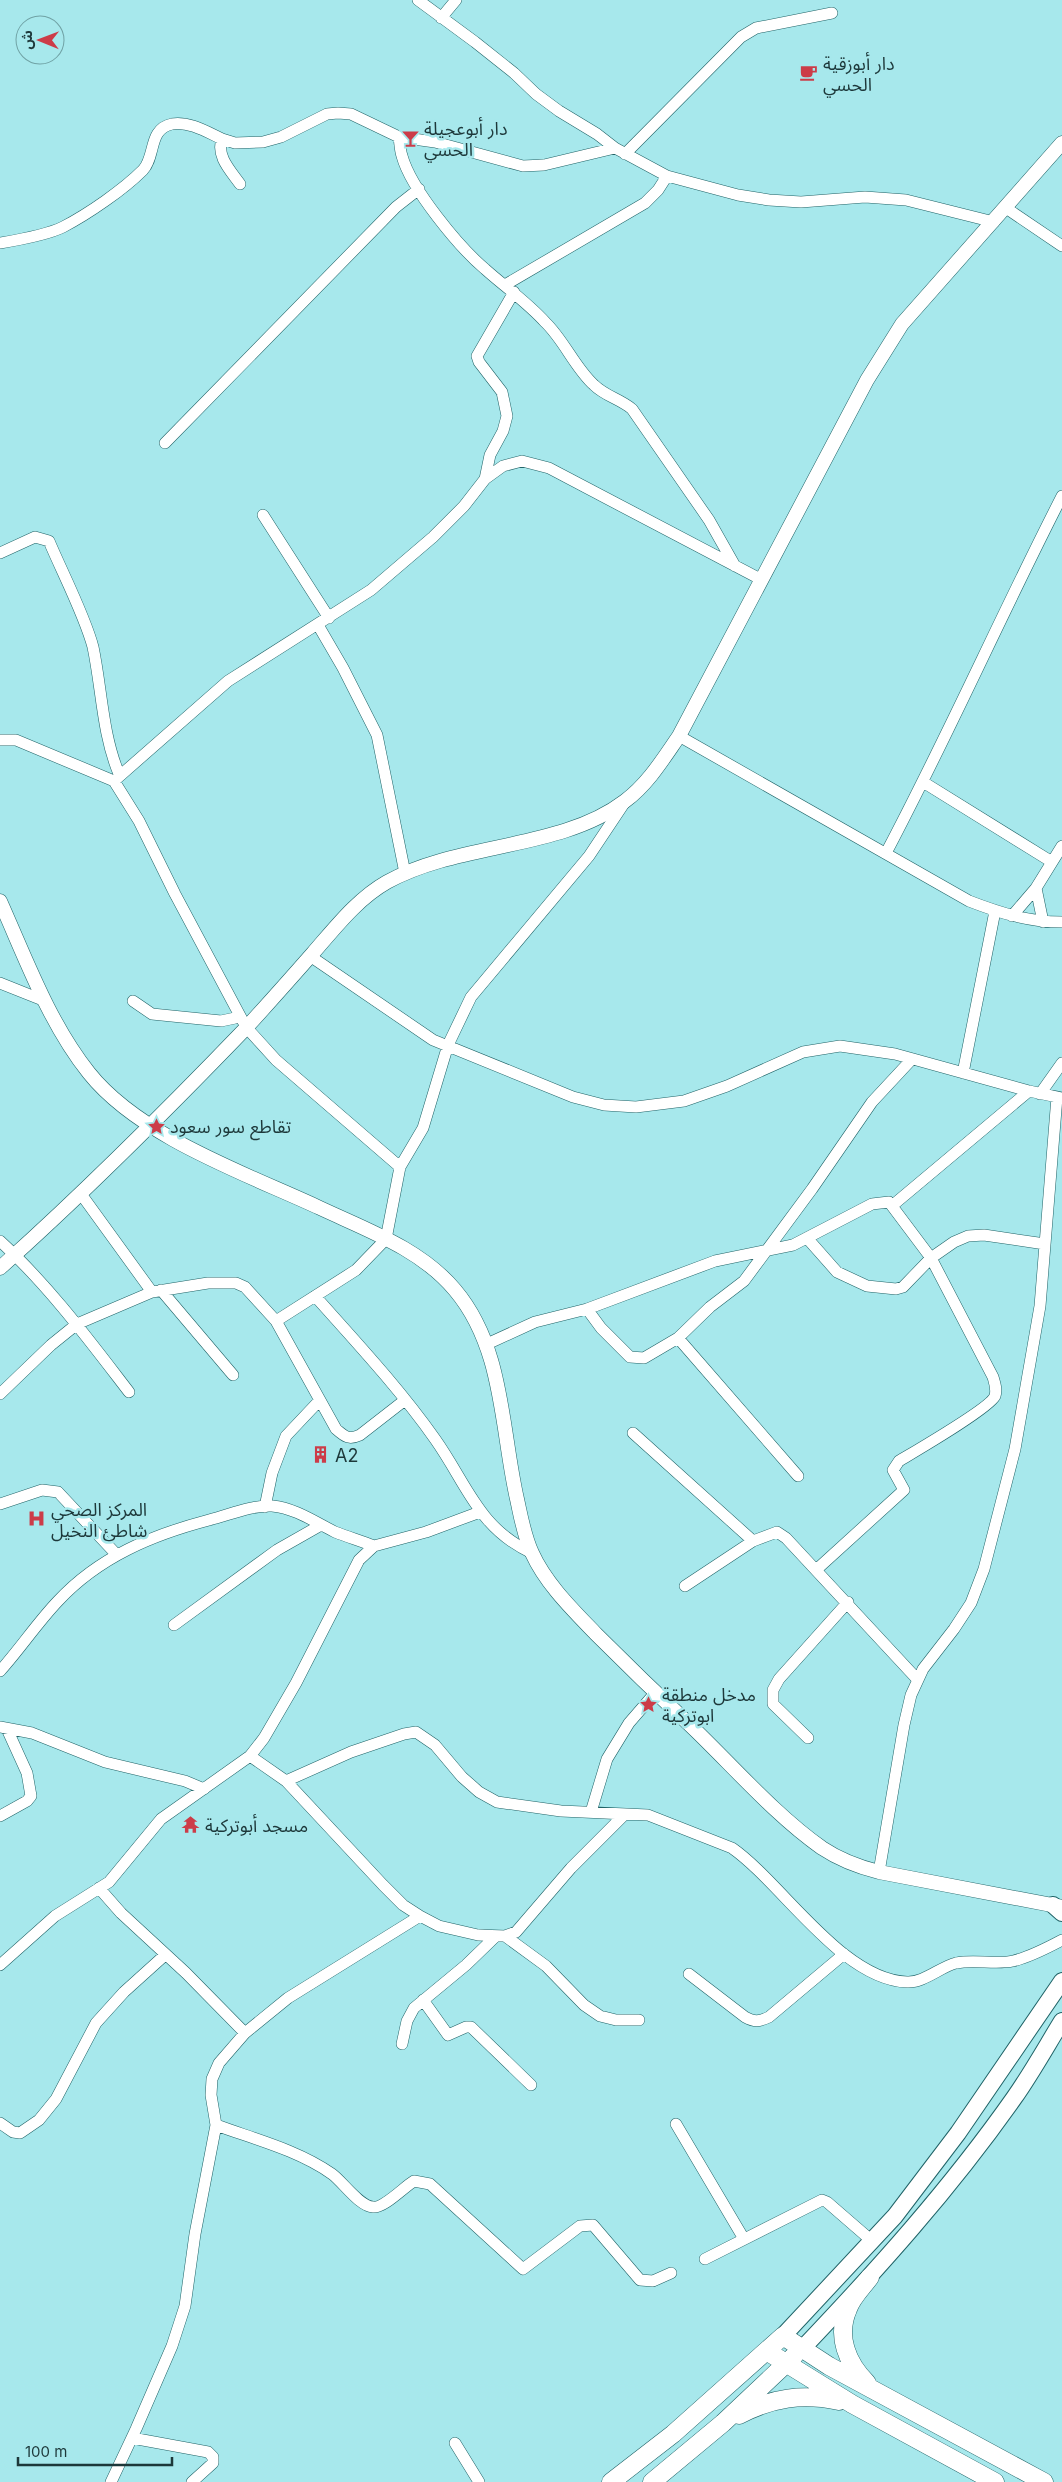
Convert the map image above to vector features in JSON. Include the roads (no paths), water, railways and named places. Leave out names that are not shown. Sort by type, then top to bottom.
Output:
[{"type":"main road","points":[[611,2482],[673,2434],[768,2352],[895,2216],[958,2133],[1062,1981]]},
{"type":"main road","points":[[652,2482],[723,2423],[801,2350],[870,2277],[917,2224],[973,2153],[1014,2097],[1062,2022]]},
{"type":"main road","points":[[870,2277],[848,2308],[844,2326],[844,2344],[849,2361],[876,2392]]},
{"type":"main road","points":[[783,2336],[801,2350],[876,2392],[1044,2482]]},
{"type":"main road","points":[[768,2352],[852,2404],[995,2482]]},
{"type":"main road","points":[[723,2423],[759,2406],[797,2396],[813,2396],[852,2404]]},
{"type":"street","points":[[418,0],[483,48],[536,94],[620,151],[667,176],[738,196],[801,202],[865,197],[906,200],[994,222]]},
{"type":"street","points":[[441,18],[456,0]]},
{"type":"street","points":[[0,243],[61,228],[100,203],[146,166],[154,138],[158,131],[171,124],[192,126],[222,139],[235,142],[263,142],[281,137],[327,114],[338,113],[351,114],[399,138],[435,142],[523,166],[544,165],[620,151],[741,37],[756,28],[832,13]]},
{"type":"street","points":[[399,138],[402,157],[419,190],[453,236],[484,268],[547,323],[593,385],[609,397],[623,402],[632,409],[709,520],[735,566]]},
{"type":"street","points":[[222,139],[220,149],[222,156],[240,184]]},
{"type":"street","points":[[276,1321],[356,1270],[386,1239],[400,1167],[423,1128],[448,1045],[471,997],[589,856],[625,802],[652,775],[678,736],[867,380],[902,324],[1062,143]]},
{"type":"street","points":[[485,479],[490,455],[503,431],[507,416],[502,392],[479,362],[478,356],[510,289],[646,203],[667,176]]},
{"type":"street","points":[[165,442],[396,206],[419,190]]},
{"type":"street","points":[[1006,208],[1062,246]]},
{"type":"street","points":[[116,778],[228,681],[371,590],[433,537],[464,506],[485,479],[503,466],[522,462],[549,468],[762,580]]},
{"type":"street","points":[[886,854],[950,730],[1009,599],[1062,496]]},
{"type":"street","points":[[263,515],[329,618]]},
{"type":"street","points":[[0,553],[35,537],[48,541],[92,645],[104,724],[116,778],[243,1022],[276,1060],[400,1167]]},
{"type":"street","points":[[318,625],[343,668],[377,735],[405,873]]},
{"type":"street","points":[[678,736],[969,900],[1012,916],[1043,922],[1062,922]]},
{"type":"street","points":[[0,740],[16,740],[116,778]]},
{"type":"street","points":[[923,782],[1052,862]]},
{"type":"street","points":[[0,1268],[6,1248],[81,1194],[149,1125],[243,1022],[310,956],[367,895],[405,873],[448,858],[546,835],[579,825],[625,802]]},
{"type":"street","points":[[1012,916],[1036,888],[1062,846]]},
{"type":"street","points":[[1036,888],[1043,922]]},
{"type":"street","points":[[0,901],[45,1001],[69,1045],[90,1075],[116,1101],[149,1125],[193,1149],[386,1239],[418,1257],[437,1271],[455,1290],[472,1313],[488,1344],[514,1488],[523,1527],[532,1553],[554,1588],[655,1693],[810,1838],[843,1860],[880,1872],[1059,1908]]},
{"type":"street","points":[[963,1074],[995,911]]},
{"type":"street","points":[[310,956],[423,1034],[573,1096],[604,1105],[620,1107],[651,1106],[684,1102],[727,1086],[781,1060],[819,1048],[840,1046],[867,1049],[912,1059],[1035,1093],[1059,1097],[1044,1244],[1040,1306],[1019,1432],[984,1569],[971,1603],[917,1679],[904,1725],[880,1872]]},
{"type":"street","points":[[0,983],[45,1001]]},
{"type":"street","points":[[133,1001],[152,1014],[243,1022]]},
{"type":"street","points":[[587,1309],[601,1328],[630,1357],[644,1358],[678,1338],[710,1307],[744,1281],[812,1189],[872,1102],[912,1059]]},
{"type":"street","points":[[893,1205],[1035,1093],[1062,1063]]},
{"type":"street","points":[[81,1194],[157,1291],[233,1376]]},
{"type":"street","points":[[488,1344],[535,1322],[587,1309],[715,1262],[764,1253],[794,1245],[872,1204],[883,1201],[893,1205],[931,1258],[993,1377],[996,1389],[994,1398],[981,1409],[894,1466],[893,1470],[904,1490],[816,1570]]},
{"type":"street","points":[[807,1238],[837,1272],[867,1286],[885,1289],[903,1287],[931,1258],[954,1242],[968,1236],[984,1235],[1044,1244]]},
{"type":"street","points":[[6,1248],[77,1324],[129,1392]]},
{"type":"street","points":[[0,1394],[51,1345],[77,1324],[157,1291],[208,1282],[236,1283],[245,1287],[276,1321],[319,1401],[336,1429],[346,1438],[354,1438],[405,1400]]},
{"type":"street","points":[[315,1296],[405,1400],[435,1439],[480,1512],[495,1530],[517,1546],[532,1553]]},
{"type":"street","points":[[678,1338],[798,1476]]},
{"type":"street","points":[[265,1507],[272,1473],[286,1436],[319,1401]]},
{"type":"street","points":[[632,1433],[753,1541]]},
{"type":"street","points":[[0,1504],[42,1490],[58,1492],[116,1554]]},
{"type":"street","points":[[0,1671],[59,1600],[84,1575],[132,1546],[197,1524],[265,1507],[288,1509],[321,1525],[374,1546]]},
{"type":"street","points":[[0,1963],[55,1916],[99,1888],[122,1869],[161,1819],[250,1756],[264,1738],[296,1683],[359,1560],[374,1546],[426,1532],[480,1512]]},
{"type":"street","points":[[174,1625],[277,1550],[321,1525]]},
{"type":"street","points":[[685,1586],[753,1541],[777,1532],[786,1538],[848,1602],[917,1679]]},
{"type":"street","points":[[808,1738],[773,1704],[773,1690],[779,1679],[848,1602]]},
{"type":"street","points":[[591,1812],[606,1759],[629,1723],[655,1693]]},
{"type":"street","points":[[3,1728],[32,1734],[105,1762],[184,1781],[204,1789]]},
{"type":"street","points":[[0,1816],[27,1801],[31,1796],[27,1772],[3,1728]]},
{"type":"street","points":[[286,1781],[351,1752],[404,1734],[416,1732],[435,1745],[462,1777],[479,1792],[497,1802],[561,1812],[648,1815],[665,1820],[732,1848],[744,1856],[844,1954],[870,1971],[907,1982],[919,1979],[956,1963],[1012,1961],[1062,1940]]},
{"type":"street","points":[[250,1756],[286,1781],[404,1905],[439,1926],[478,1935],[500,1936],[516,1932],[571,1868],[625,1814]]},
{"type":"street","points":[[99,1888],[121,1913],[186,1973],[245,2033]]},
{"type":"street","points":[[111,2482],[172,2346],[185,2306],[197,2225],[216,2125],[211,2095],[212,2079],[219,2063],[245,2033],[288,1998],[420,1916]]},
{"type":"street","points":[[402,2044],[407,2021],[414,2008],[500,1936]]},
{"type":"street","points":[[500,1936],[546,1966],[584,2005],[600,2016],[616,2020],[639,2020]]},
{"type":"street","points":[[689,1974],[745,2017],[752,2021],[760,2021],[769,2016],[844,1954]]},
{"type":"street","points":[[0,2123],[13,2132],[20,2133],[40,2120],[70,2074],[96,2023],[124,1992],[165,1955]]},
{"type":"street","points":[[423,2000],[448,2035],[466,2027],[471,2027],[531,2085]]},
{"type":"street","points":[[676,2124],[744,2239]]},
{"type":"street","points":[[216,2125],[319,2165],[334,2175],[349,2191],[369,2206],[381,2206],[414,2181],[430,2184],[523,2269],[580,2226],[589,2224],[593,2225],[640,2280],[653,2281],[671,2273]]},
{"type":"street","points":[[705,2259],[822,2200],[827,2202],[872,2241]]},
{"type":"street","points":[[132,2438],[208,2452],[213,2457],[214,2463],[192,2482]]},
{"type":"street","points":[[455,2443],[479,2482]]},
{"type":"place","name":"دار أبوزقية الحسي","points":[[809,73]]},
{"type":"place","name":"دار أبوعجيلة الحسي","points":[[410,138]]},
{"type":"place","name":"تقاطع سور سعود","points":[[156,1126]]},
{"type":"place","name":"A2","points":[[321,1455]]},
{"type":"place","name":"المركز الصحي شاطئ النخيل","points":[[37,1519]]},
{"type":"place","name":"مدخل منطقة ابوتركية","points":[[648,1704]]},
{"type":"place","name":"مسجد أبوتركية","points":[[191,1825]]}]
